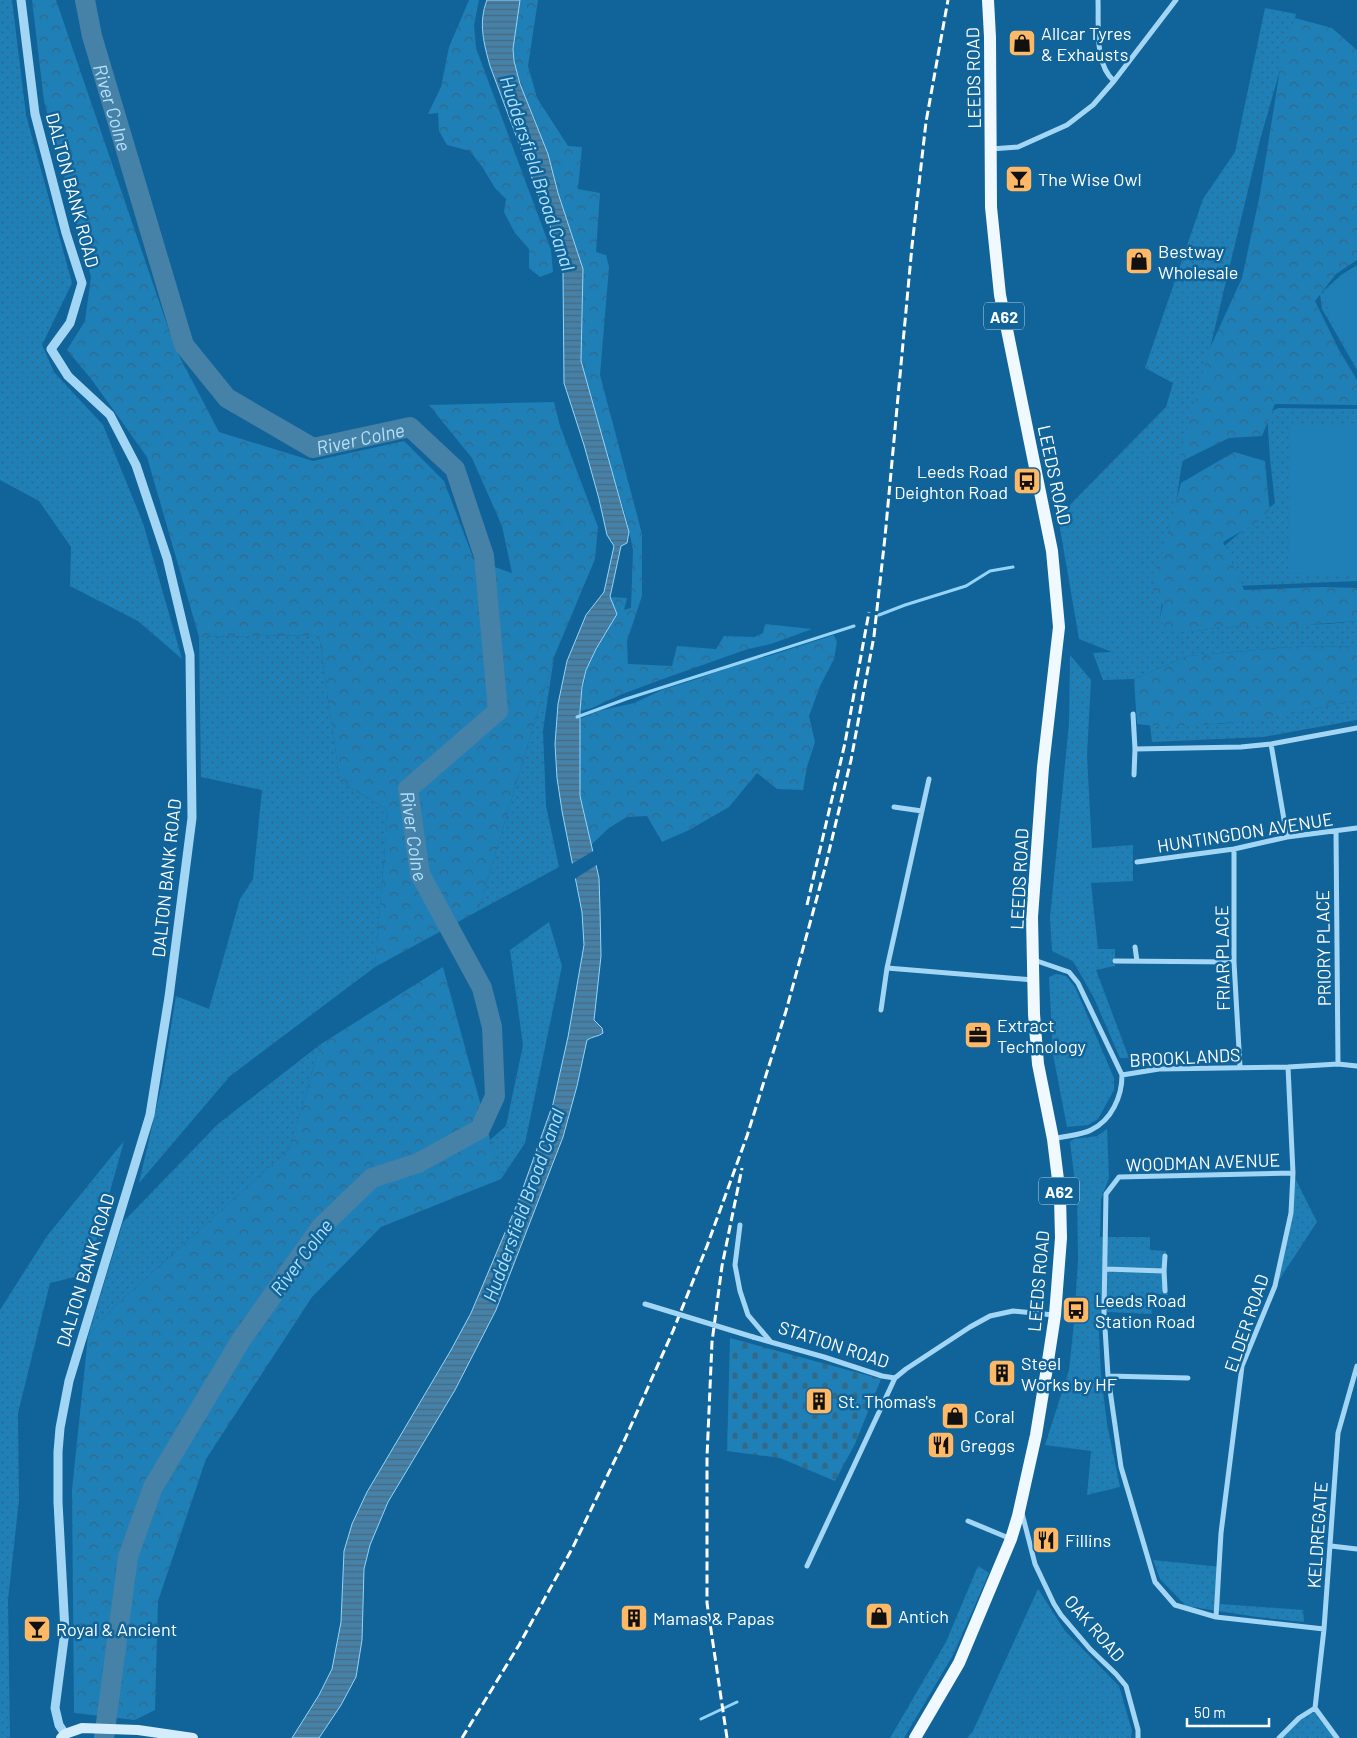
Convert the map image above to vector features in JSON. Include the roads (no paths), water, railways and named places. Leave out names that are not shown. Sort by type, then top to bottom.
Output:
[{"type":"main road","name":"LEEDS ROAD","points":[[915,1738],[959,1663],[1012,1539],[1021,1507],[1036,1435],[1055,1315],[1061,1238],[1060,1196],[1053,1139],[1038,1064],[1034,1014],[1032,917],[1043,767],[1059,628],[1052,551],[1000,295],[991,207],[988,0]]},
{"type":"main road","points":[[63,1736],[82,1728],[138,1730],[193,1738]]},
{"type":"street","name":"DALTON BANK ROAD","points":[[21,0],[35,114],[66,233],[82,283],[70,322],[50,349],[68,376],[110,416],[136,465],[167,558],[190,655],[192,818],[150,1115],[69,1381],[59,1444],[58,1502],[66,1631],[55,1708],[63,1736]]},
{"type":"street","points":[[1098,0],[1100,60],[1107,75],[1114,81]]},
{"type":"street","points":[[991,149],[1018,147],[1067,126],[1093,105],[1114,81],[1176,0]]},
{"type":"street","points":[[1133,714],[1134,775]]},
{"type":"street","points":[[1134,750],[1241,747],[1271,744],[1357,728]]},
{"type":"street","points":[[1271,744],[1287,837]]},
{"type":"street","points":[[881,1010],[887,968],[928,779]]},
{"type":"street","points":[[894,807],[922,811]]},
{"type":"street","name":"HUNTINGDON AVENUE","points":[[1137,862],[1234,849],[1287,837],[1357,828]]},
{"type":"street","name":"PRIORY PLACE","points":[[1336,831],[1338,1064]]},
{"type":"street","name":"FRIAR PLACE","points":[[1234,849],[1234,962],[1240,1067]]},
{"type":"street","points":[[1134,947],[1137,961]]},
{"type":"street","points":[[1034,960],[1069,972],[1078,983],[1122,1075]]},
{"type":"street","points":[[1115,961],[1234,962]]},
{"type":"street","points":[[887,968],[1034,980]]},
{"type":"street","name":"BROOKLANDS","points":[[1053,1139],[1091,1131],[1104,1121],[1118,1102],[1122,1088],[1122,1075],[1159,1069],[1288,1067],[1338,1064],[1357,1066]]},
{"type":"street","name":"ELDER ROAD","points":[[1216,1617],[1221,1533],[1242,1366],[1274,1286],[1291,1213],[1293,1173],[1288,1067]]},
{"type":"street","name":"WOODMAN AVENUE","points":[[1293,1173],[1119,1177],[1106,1194],[1104,1312],[1108,1376],[1121,1467],[1155,1582],[1175,1605],[1216,1617],[1324,1629]]},
{"type":"street","name":"STATION ROAD","points":[[740,1225],[735,1265],[740,1291],[748,1315],[772,1342],[882,1376],[895,1378],[946,1342],[990,1316],[1013,1311],[1055,1315]]},
{"type":"street","points":[[1165,1256],[1165,1291]]},
{"type":"street","points":[[1105,1269],[1164,1271]]},
{"type":"street","points":[[645,1304],[772,1342]]},
{"type":"street","name":"KELDREGATE","points":[[1315,1708],[1331,1546],[1338,1433],[1357,1366]]},
{"type":"street","points":[[1108,1376],[1188,1378]]},
{"type":"street","points":[[807,1566],[895,1378]]},
{"type":"street","name":"OAK ROAD","points":[[1021,1507],[1035,1564],[1054,1604],[1090,1649],[1126,1686],[1138,1730],[1138,1738]]},
{"type":"street","points":[[968,1521],[1012,1539]]},
{"type":"street","points":[[1331,1546],[1357,1549]]},
{"type":"street","points":[[1279,1738],[1299,1718],[1315,1708],[1337,1738]]},
{"type":"water","name":"Huddersfield Broad Canal","points":[[487,0],[520,0],[513,49],[514,61],[520,84],[548,154],[558,193],[583,269],[581,361],[629,532],[627,543],[621,546],[610,597],[617,614],[586,670],[580,711],[580,796],[599,878],[601,956],[594,1020],[602,1028],[603,1033],[587,1040],[563,1137],[496,1310],[455,1390],[388,1502],[370,1545],[364,1569],[362,1640],[356,1677],[341,1705],[319,1738],[292,1738],[319,1695],[332,1669],[341,1622],[344,1551],[352,1524],[367,1492],[471,1313],[518,1202],[553,1104],[568,1037],[584,945],[582,912],[557,778],[555,744],[558,704],[567,661],[586,615],[604,592],[614,546],[607,535],[584,445],[564,383],[563,273],[559,250],[490,66],[482,25]]},
{"type":"waterway","name":"River Colne","points":[[85,0],[92,36],[184,345],[227,398],[313,448],[410,427],[455,469],[484,556],[498,711],[408,789],[420,874],[482,988],[492,1027],[495,1096],[480,1129],[418,1163],[372,1178],[321,1227],[241,1340],[153,1487],[128,1557],[104,1738]]},
{"type":"waterway","points":[[879,615],[966,586],[990,571],[1013,567]]},
{"type":"waterway","points":[[577,717],[626,699],[854,626]]},
{"type":"waterway","points":[[701,1719],[737,1702]]},
{"type":"railway","points":[[462,1738],[519,1645],[573,1547],[625,1439],[673,1331],[707,1246],[747,1136],[786,1011],[825,868],[851,760],[874,636],[926,122],[948,0]]},
{"type":"railway","points":[[807,905],[845,743],[869,612]]},
{"type":"railway","points":[[727,1738],[707,1603],[707,1457],[712,1342],[722,1266],[742,1168]]},
{"type":"place","name":"Allcar Tyres & Exhausts","points":[[1022,43]]},
{"type":"place","name":"The Wise Owl","points":[[1019,179]]},
{"type":"place","name":"Bestway Wholesale","points":[[1139,261]]},
{"type":"place","name":"Leeds Road Deighton Road","points":[[1027,481]]},
{"type":"place","name":"Extract Technology","points":[[978,1035]]},
{"type":"place","name":"Leeds Road Station Road","points":[[1076,1310]]},
{"type":"place","name":"Steel Works by HF","points":[[1002,1373]]},
{"type":"place","name":"St. Thomas's","points":[[819,1401]]},
{"type":"place","name":"Coral","points":[[955,1416]]},
{"type":"place","name":"Greggs","points":[[941,1445]]},
{"type":"place","name":"Fillins","points":[[1046,1540]]},
{"type":"place","name":"Antich","points":[[879,1616]]},
{"type":"place","name":"Mamas & Papas","points":[[634,1618]]},
{"type":"place","name":"Royal & Ancient","points":[[37,1629]]}]
